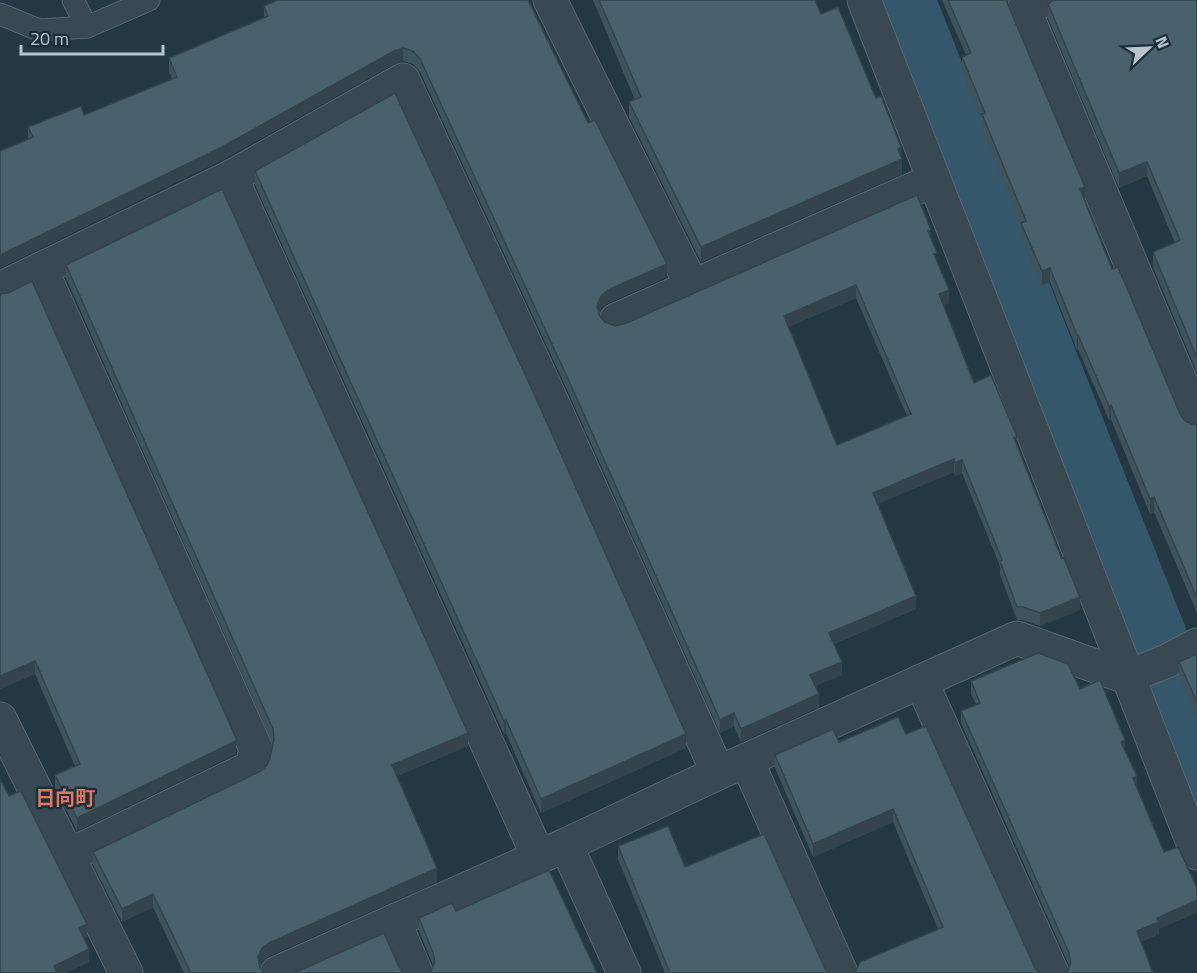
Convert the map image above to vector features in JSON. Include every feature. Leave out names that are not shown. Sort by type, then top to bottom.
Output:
[{"type":"street","points":[[550,0],[692,286]]},
{"type":"street","points":[[864,0],[934,180],[1146,670],[1196,845]]},
{"type":"street","points":[[1044,0],[1024,9],[1197,421]]},
{"type":"street","points":[[0,289],[231,177],[403,80],[552,402],[733,767],[842,973]]},
{"type":"street","points":[[231,177],[553,851],[624,973]]},
{"type":"street","points":[[616,320],[934,180]]},
{"type":"street","points":[[41,269],[256,749],[252,767],[68,856]]},
{"type":"street","points":[[277,973],[553,851],[1017,638],[1146,670],[1197,645]]},
{"type":"street","points":[[921,681],[1052,973]]},
{"type":"street","points":[[0,719],[126,973]]},
{"type":"street","points":[[394,921],[416,973]]},
{"type":"lane","points":[[73,0],[87,27]]},
{"type":"lane","points":[[0,14],[39,30],[87,27],[149,0]]},
{"type":"building","points":[[278,0],[528,0],[588,123],[595,120],[667,264],[608,290],[601,296],[597,306],[599,315],[605,322],[615,326],[917,195],[931,230],[928,231],[937,253],[934,254],[949,290],[939,294],[974,383],[991,375],[1017,437],[1014,438],[1062,559],[1064,558],[1080,597],[1040,613],[1017,607],[1000,561],[1002,560],[962,460],[955,463],[954,459],[873,493],[916,596],[829,633],[842,662],[810,675],[819,694],[741,729],[734,713],[720,720],[569,381],[420,59],[413,51],[403,48],[394,51],[222,147],[0,255],[0,151],[33,137],[28,127],[81,106],[84,115],[177,77],[169,58],[268,16],[264,6]],"holes":[[[856,285],[911,414],[837,445],[784,316]]]},
{"type":"building","points":[[599,0],[815,0],[821,14],[838,7],[876,98],[881,96],[901,147],[898,149],[902,159],[701,247],[629,102],[641,97]]},
{"type":"building","points":[[948,0],[1006,0],[1085,187],[1080,189],[1112,269],[1118,267],[1180,414],[1185,421],[1197,424],[1197,598],[1154,497],[1150,499],[1111,405],[1109,406],[1077,335],[1050,268],[1042,271],[1021,223],[1026,221],[982,114],[985,113],[962,57],[971,53]]},
{"type":"building","points":[[1054,0],[1197,0],[1197,358],[1153,252],[1180,240],[1147,162],[1119,173],[1048,4]]},
{"type":"building","points":[[395,93],[535,396],[686,734],[541,799],[255,171]]},
{"type":"building","points":[[222,189],[468,733],[392,765],[437,868],[269,943],[262,948],[258,957],[260,968],[264,973],[191,973],[153,894],[122,909],[93,852],[261,771],[270,758],[274,740],[273,729],[66,265]]},
{"type":"building","points":[[32,281],[236,738],[236,741],[77,818],[55,775],[80,764],[35,661],[0,676],[0,294],[8,293]]},
{"type":"building","points":[[1038,653],[1068,664],[1080,689],[1100,680],[1125,740],[1121,742],[1137,776],[1133,778],[1164,852],[1178,847],[1197,888],[1197,900],[1157,918],[1159,922],[1137,931],[1153,973],[1065,973],[1071,963],[1069,953],[961,711],[980,703],[971,681]]},
{"type":"building","points":[[1197,654],[1197,702],[1179,662]]},
{"type":"building","points":[[898,717],[906,734],[926,726],[1039,973],[854,973],[860,962],[943,927],[893,809],[813,844],[775,755],[833,729],[839,742]]},
{"type":"building","points":[[0,779],[9,796],[21,791],[87,924],[79,928],[89,949],[54,966],[57,973],[0,973]]},
{"type":"building","points":[[668,826],[685,867],[764,834],[827,973],[670,973],[618,846]]},
{"type":"building","points":[[549,870],[597,973],[428,973],[435,962],[419,918],[452,903],[456,911]]},
{"type":"building","points":[[384,933],[403,973],[294,973]]},
{"type":"waterway","points":[[891,0],[1197,773]]},
{"type":"district","name":"日向町","points":[[65,798]]}]
